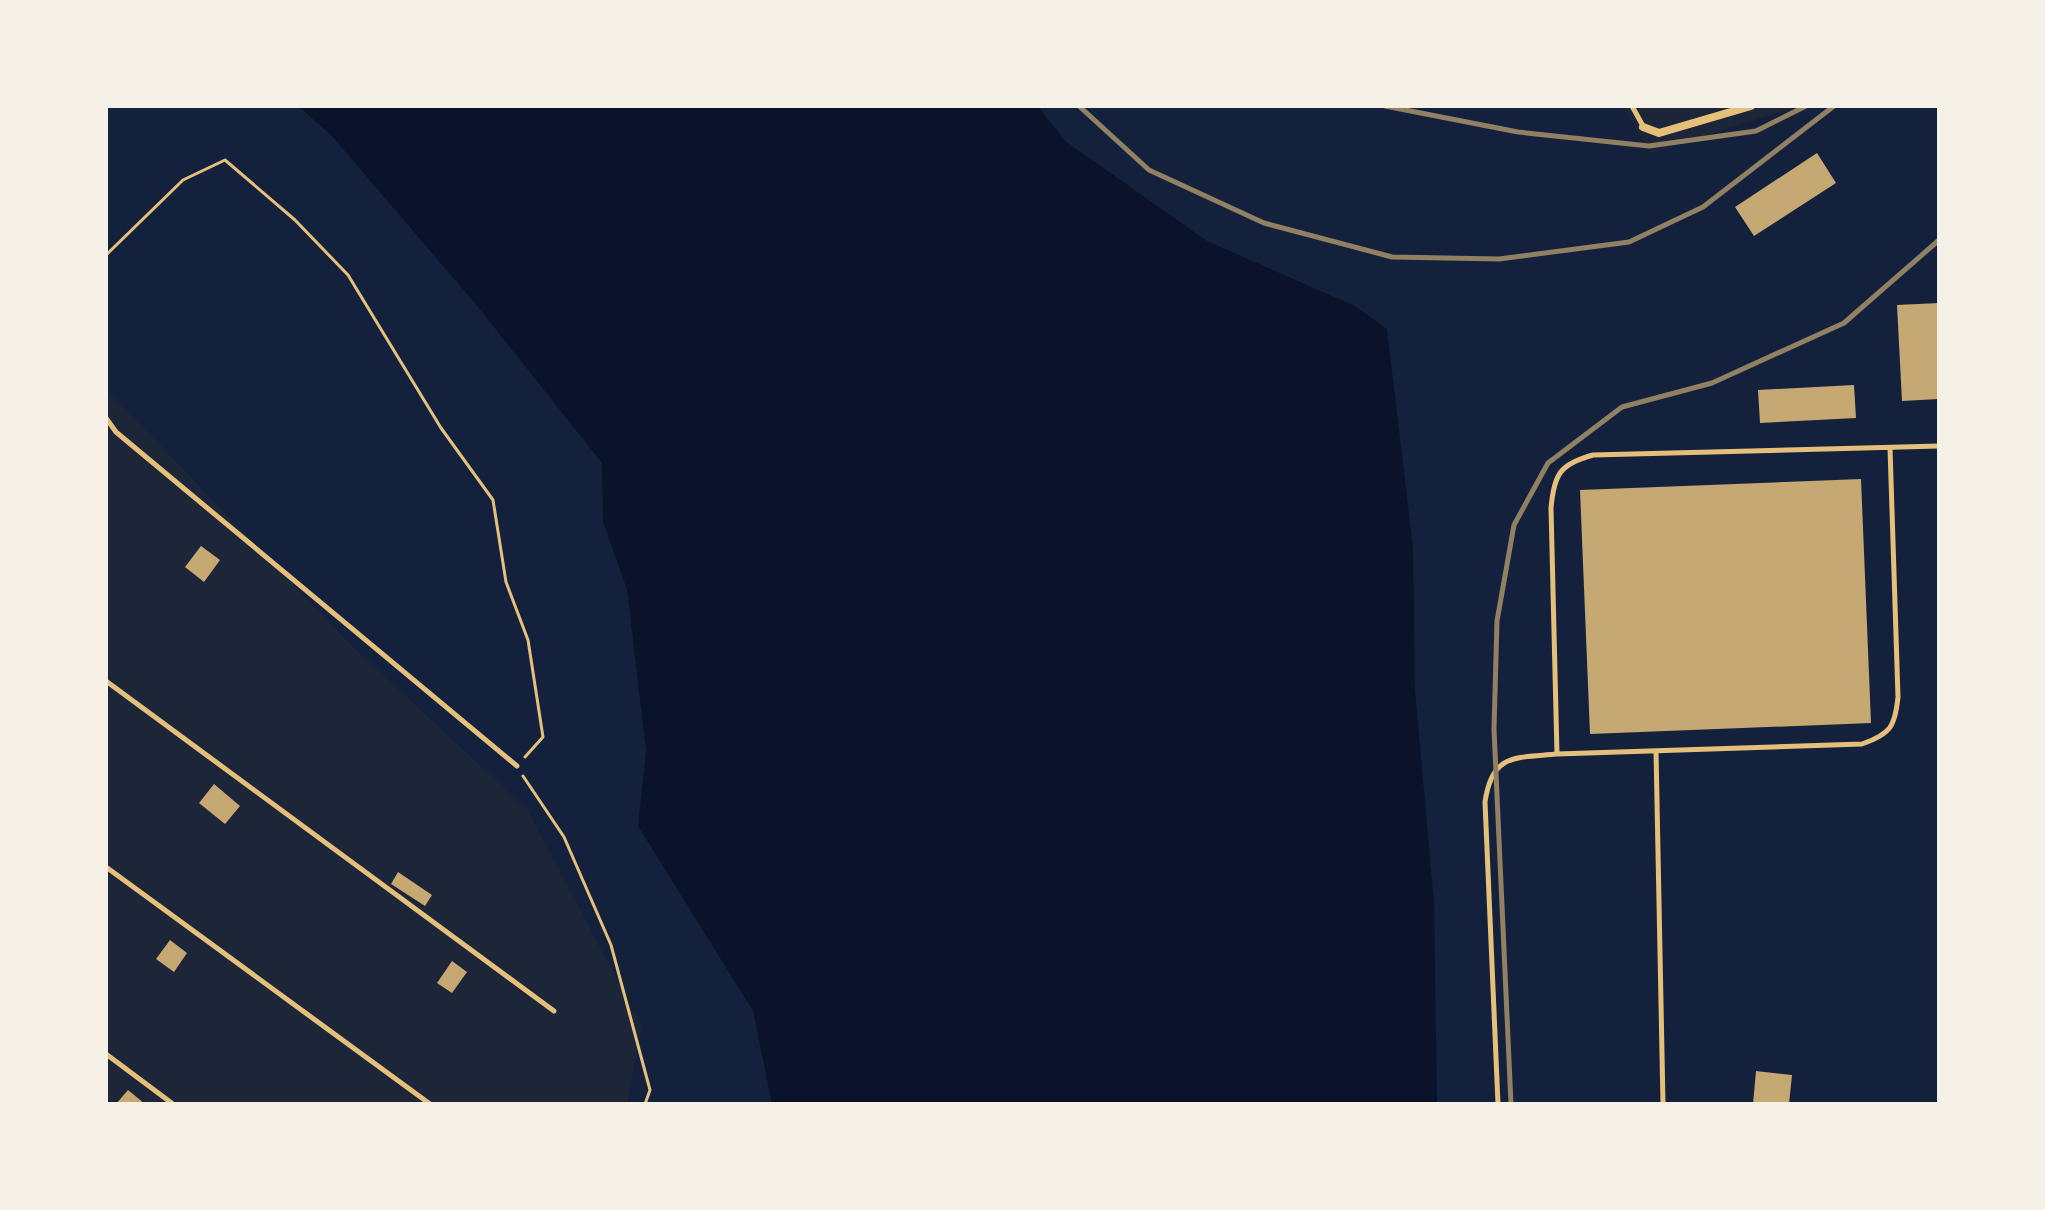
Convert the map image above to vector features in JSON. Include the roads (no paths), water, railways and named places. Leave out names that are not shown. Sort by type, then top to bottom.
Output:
[{"type":"street","points":[[1643,127],[1659,133],[1751,106]]},
{"type":"lane","points":[[1632,106],[1643,127]]},
{"type":"lane","points":[[106,418],[116,432],[517,766]]},
{"type":"lane","points":[[1557,754],[1551,508],[1553,489],[1560,471],[1570,461],[1593,455],[1939,446]]},
{"type":"lane","points":[[1498,1104],[1485,802],[1488,782],[1504,762],[1517,758],[1862,744],[1887,732],[1895,722],[1898,697],[1890,448]]},
{"type":"lane","points":[[106,681],[554,1011]]},
{"type":"lane","points":[[1656,751],[1663,1104]]},
{"type":"lane","points":[[106,867],[430,1104]]},
{"type":"lane","points":[[106,1054],[173,1104]]},
{"type":"railway","points":[[1079,106],[1149,170],[1264,223],[1392,257],[1499,259],[1629,242],[1703,207],[1834,106]]},
{"type":"railway","points":[[1385,106],[1518,132],[1649,146],[1756,131],[1806,106]]},
{"type":"railway","points":[[1511,1104],[1494,729],[1497,621],[1514,525],[1548,463],[1622,407],[1712,383],[1844,323],[1939,240]]}]
